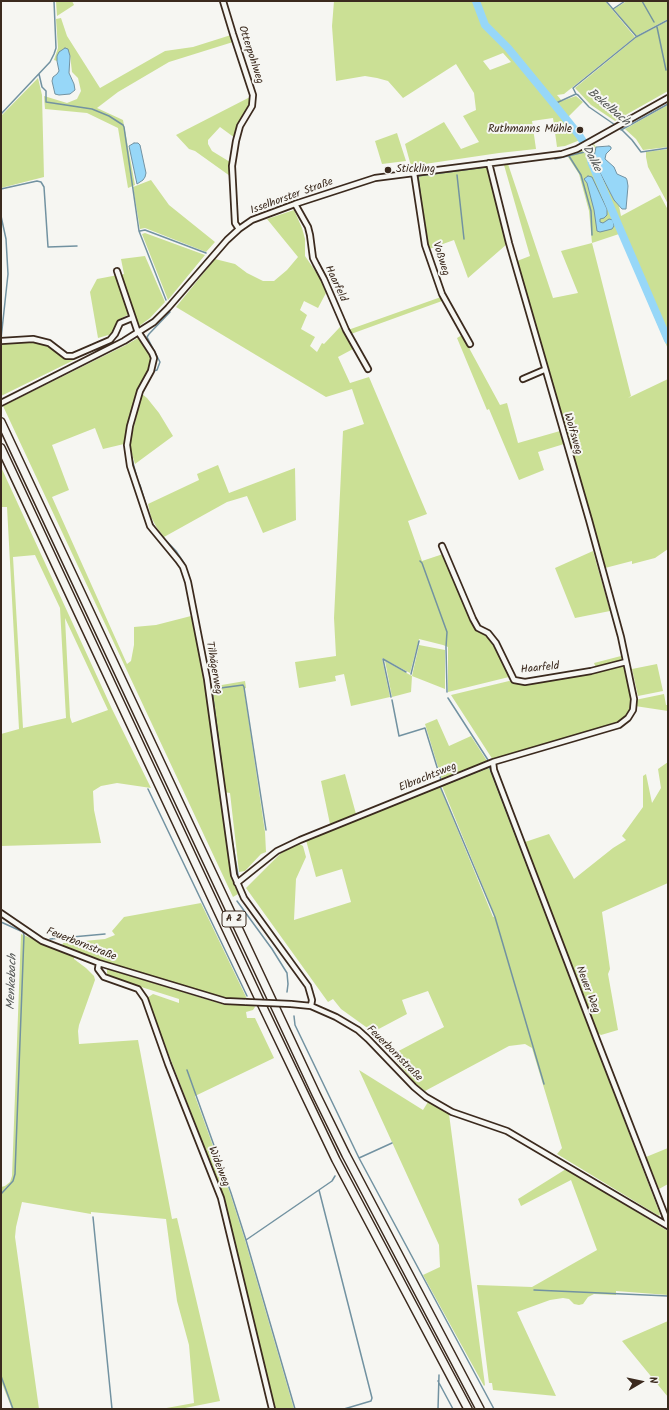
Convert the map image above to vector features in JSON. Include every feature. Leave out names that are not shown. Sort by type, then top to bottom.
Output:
[{"type":"highway","name":"A 2","points":[[1,422],[316,1094],[364,1189],[480,1409]]},
{"type":"highway","name":"A 2","points":[[1,448],[252,985],[333,1153],[468,1409]]},
{"type":"street","name":"Otterpohlweg","points":[[223,1],[254,95],[252,106],[240,126],[232,166],[235,223],[239,229]]},
{"type":"street","name":"Isselhorster Straße","points":[[1,403],[139,333],[154,322],[168,308],[220,248],[239,229],[252,220],[363,181],[562,154],[577,149],[668,98]]},
{"type":"street","name":"Wolfsweg","points":[[489,163],[509,243],[544,370],[621,637],[634,698],[633,710]]},
{"type":"street","name":"Voßweg","points":[[414,173],[425,245],[442,294],[470,344]]},
{"type":"street","name":"Haarfeld","points":[[295,204],[308,227],[313,258],[324,279],[346,330],[368,369]]},
{"type":"street","points":[[117,271],[132,318],[139,333]]},
{"type":"street","points":[[1,341],[33,339],[49,343],[66,356],[73,356],[110,340],[120,323],[132,318]]},
{"type":"street","name":"Tilhägerweg","points":[[139,333],[152,353],[154,364],[140,391],[134,407],[128,440],[128,451],[133,476],[150,526],[178,560],[183,568],[188,582],[207,679],[234,875],[244,898],[308,986],[312,1000],[311,1006]]},
{"type":"street","points":[[523,379],[544,370]]},
{"type":"street","name":"Haarfeld","points":[[442,546],[473,619],[478,628],[488,634],[496,643],[514,680],[525,682],[591,671],[626,662]]},
{"type":"street","name":"Elbrachtsweg","points":[[237,883],[277,852],[300,840],[493,762],[619,725],[625,721],[633,710]]},
{"type":"street","name":"Neuer Weg","points":[[493,762],[494,770],[596,1040],[668,1224]]},
{"type":"street","name":"Feuerbornstraße","points":[[1,913],[42,941],[98,963],[225,1001],[311,1006],[336,1017],[358,1030],[414,1087],[426,1097],[452,1112],[507,1131],[668,1224]]},
{"type":"street","name":"Wideiweg","points":[[98,963],[98,969],[104,977],[138,989],[145,999],[168,1064],[221,1198],[272,1409]]},
{"type":"green space","points":[[56,1],[72,1],[74,5],[57,16]]},
{"type":"green space","points":[[334,1],[605,1],[635,37],[564,94],[557,95],[562,101],[576,96],[583,102],[569,116],[571,126],[580,140],[565,146],[557,147],[553,118],[532,121],[536,149],[411,166],[405,144],[444,122],[461,149],[479,142],[463,116],[476,110],[474,93],[456,64],[403,98],[388,81],[377,78],[365,76],[336,81],[332,26]],"holes":[[[503,53],[511,62],[490,70],[483,61]]]},
{"type":"green space","points":[[627,1],[668,1],[668,19],[636,36],[614,9]]},
{"type":"green space","points":[[61,18],[67,36],[100,88],[165,51],[193,47],[231,35],[233,42],[169,62],[118,92],[97,108],[123,120],[135,185],[128,188],[118,128],[87,113],[45,109],[44,96],[67,103],[77,99],[81,91],[78,78],[72,72],[70,55],[57,56],[57,61],[54,60],[58,48],[56,19]]},
{"type":"green space","points":[[668,21],[668,91],[615,121],[591,105],[575,88],[637,37]]},
{"type":"green space","points":[[38,78],[42,95],[44,177],[1,188],[1,116]]},
{"type":"green space","points":[[252,96],[250,106],[241,119],[235,138],[220,127],[208,140],[208,144],[212,151],[230,162],[230,176],[195,151],[189,149],[176,135]]},
{"type":"green space","points":[[668,105],[668,147],[643,150],[636,139],[625,129]]},
{"type":"green space","points":[[397,133],[406,161],[382,164],[375,141]]},
{"type":"green space","points":[[594,144],[596,147],[594,157],[595,164],[614,200],[619,206],[621,216],[660,195],[668,210],[668,349],[619,234],[592,243],[589,211],[579,174],[568,157]]},
{"type":"green space","points":[[668,149],[668,204],[648,167],[646,152]]},
{"type":"green space","points":[[508,164],[553,298],[578,293],[561,251],[592,243],[631,396],[628,398],[668,379],[668,549],[655,558],[632,564],[632,561],[605,568],[517,261],[530,256],[504,165]]},
{"type":"green space","points":[[487,167],[507,244],[468,278],[454,240],[429,249],[418,176]]},
{"type":"green space","points":[[151,180],[169,205],[215,242],[206,252],[145,228],[140,229],[133,187]]},
{"type":"green space","points":[[294,210],[305,239],[305,256],[320,278],[326,293],[318,308],[304,301],[300,310],[307,315],[301,329],[315,337],[310,346],[317,352],[322,343],[324,344],[340,327],[353,349],[338,357],[350,383],[369,377],[427,514],[408,521],[422,561],[443,554],[471,620],[477,628],[495,644],[509,677],[448,692],[448,647],[419,639],[410,673],[382,658],[390,697],[351,706],[344,674],[335,676],[336,681],[299,688],[295,662],[336,656],[334,618],[343,431],[364,424],[352,389],[326,397],[176,307],[215,259],[235,264],[247,273],[263,281],[274,281],[287,270],[298,257],[267,219]]},
{"type":"green space","points":[[145,233],[205,255],[168,300],[142,234]]},
{"type":"green space","points":[[145,256],[165,302],[150,318],[138,327],[135,323],[121,275],[124,274],[121,259]]},
{"type":"green space","points":[[118,275],[129,314],[118,320],[112,334],[98,338],[90,292],[97,279]]},
{"type":"green space","points":[[441,297],[442,301],[351,334],[348,330]]},
{"type":"green space","points":[[462,335],[500,405],[507,403],[518,443],[560,431],[564,444],[538,452],[544,470],[519,480],[489,409],[487,410],[457,338]]},
{"type":"green space","points":[[138,338],[150,353],[152,358],[150,370],[138,390],[124,444],[103,449],[95,428],[52,445],[69,490],[52,497],[127,664],[131,661],[134,645],[134,627],[156,625],[191,616],[206,688],[231,875],[238,894],[233,897],[3,406]]},
{"type":"green space","points":[[33,341],[47,345],[65,358],[74,358],[74,360],[1,396],[1,343]]},
{"type":"green space","points":[[142,394],[159,413],[173,436],[135,464],[131,451],[131,439]]},
{"type":"green space","points":[[218,465],[229,493],[295,468],[296,520],[263,533],[247,496],[227,502],[164,537],[151,517],[148,504],[199,480],[197,474]]},
{"type":"green space","points":[[1,467],[112,709],[151,788],[117,783],[101,786],[93,791],[94,810],[101,843],[1,846],[1,734],[19,729],[7,507],[1,507]],"holes":[[[35,555],[60,608],[66,718],[23,728],[13,557]],[[65,618],[108,710],[72,723],[70,717]]]},
{"type":"green space","points":[[593,551],[610,611],[575,618],[555,568]]},
{"type":"green space","points":[[419,645],[445,650],[445,689],[412,676]]},
{"type":"green space","points":[[621,656],[622,661],[596,668],[594,663]]},
{"type":"green space","points":[[385,661],[412,676],[411,692],[392,697]]},
{"type":"green space","points":[[624,664],[632,699],[631,709],[627,717],[618,723],[493,760],[451,695],[509,681],[525,684]]},
{"type":"green space","points":[[657,664],[663,691],[638,696],[632,669]]},
{"type":"green space","points":[[245,681],[246,688],[244,689],[265,832],[266,852],[261,854],[245,871],[239,872],[230,793],[224,792],[210,687]]},
{"type":"green space","points":[[664,694],[666,705],[668,705],[668,711],[635,706],[635,700]]},
{"type":"green space","points":[[437,719],[449,746],[471,736],[487,761],[442,780],[425,724]]},
{"type":"green space","points":[[668,762],[668,883],[602,912],[610,969],[608,974],[618,1030],[601,1035],[598,1033],[525,842],[549,834],[574,879],[613,848],[626,840],[622,836],[643,807],[643,776],[646,774],[652,803],[661,788],[658,769]]},
{"type":"green space","points":[[489,768],[660,1214],[659,1216],[557,1154],[562,1148],[532,1048],[525,1044],[509,1046],[425,1091],[416,1084],[391,1055],[444,1027],[428,991],[402,1000],[407,1014],[373,1032],[341,1009],[333,999],[328,1002],[246,888],[280,854],[298,843],[303,846],[306,857],[296,879],[294,920],[351,902],[342,869],[316,877],[306,840],[440,787],[493,917],[495,916],[442,786]]},
{"type":"green space","points":[[345,774],[356,814],[330,824],[321,781]]},
{"type":"green space","points":[[201,903],[247,999],[226,998],[108,963],[62,946],[63,943],[105,939],[115,935],[112,931],[124,917]]},
{"type":"green space","points":[[21,934],[74,956],[74,959],[94,976],[95,980],[79,1025],[79,1044],[138,1040],[172,1219],[177,1218],[220,1401],[180,1409],[161,1409],[194,1403],[189,1345],[177,1301],[166,1219],[91,1212],[91,1214],[22,1202],[15,1237],[39,1409],[12,1409],[1,1381],[1,1187],[10,1182],[12,1176]]},
{"type":"green space","points":[[107,969],[225,1005],[254,1005],[255,1007],[253,1010],[246,1012],[247,1018],[255,1018],[274,1058],[195,1096],[230,1193],[245,1240],[294,1409],[274,1409],[223,1195],[147,998],[153,994],[179,1003],[179,999],[113,978],[107,975]]},
{"type":"green space","points":[[359,1070],[423,1110],[428,1102],[449,1114],[484,1386],[423,1275],[440,1267],[439,1245]]},
{"type":"green space","points":[[668,1148],[668,1184],[659,1189],[646,1157]]},
{"type":"green space","points":[[566,1169],[668,1231],[668,1295],[616,1291],[616,1295],[594,1294],[588,1297],[583,1304],[579,1305],[574,1304],[569,1299],[563,1298],[550,1300],[517,1312],[556,1396],[493,1390],[492,1383],[489,1383],[477,1285],[532,1287],[597,1250],[571,1180],[521,1206],[518,1199]]},
{"type":"green space","points":[[668,1321],[668,1397],[622,1341]]},
{"type":"water","points":[[65,48],[68,49],[70,56],[69,73],[75,90],[70,94],[59,95],[55,94],[52,81],[53,77],[59,71],[57,56],[59,52]]},
{"type":"water","points":[[134,143],[138,143],[140,145],[146,173],[143,180],[137,184],[129,146]]},
{"type":"water","points":[[609,146],[611,149],[606,154],[605,159],[614,167],[617,174],[626,178],[627,180],[628,186],[626,209],[622,209],[614,200],[595,163],[594,157],[596,147]]},
{"type":"water","points":[[588,176],[592,177],[607,209],[607,215],[600,219],[600,222],[603,223],[609,219],[613,220],[614,226],[612,229],[600,232],[597,231],[594,210],[587,183],[584,179]]},
{"type":"waterway","name":"Menkebach","points":[[1,114],[50,62],[54,54],[56,48],[54,1]]},
{"type":"waterway","name":"Dalke","points":[[476,1],[485,25],[508,48],[579,135],[589,151],[592,164],[668,340]]},
{"type":"waterway","points":[[606,1],[636,36]]},
{"type":"waterway","points":[[613,9],[625,1]]},
{"type":"waterway","points":[[642,1],[654,22]]},
{"type":"waterway","points":[[576,94],[573,88],[636,37],[668,20]]},
{"type":"waterway","points":[[657,27],[666,70]]},
{"type":"waterway","points":[[39,74],[42,87],[46,91],[46,102],[92,109],[109,116],[123,125],[139,231],[166,300]]},
{"type":"waterway","name":"Bekelbach","points":[[554,104],[576,94],[589,107],[621,129],[641,152],[668,148]]},
{"type":"waterway","points":[[621,130],[668,104]]},
{"type":"waterway","points":[[555,159],[589,151]]},
{"type":"waterway","points":[[569,156],[581,175],[591,211],[592,235]]},
{"type":"waterway","points":[[423,219],[418,176],[486,167]]},
{"type":"waterway","points":[[457,175],[464,239]]},
{"type":"waterway","points":[[1,189],[37,181],[41,182],[44,187],[48,247],[77,246]]},
{"type":"waterway","points":[[1,216],[6,239],[8,274],[1,339]]},
{"type":"waterway","points":[[140,231],[145,230],[206,253]]},
{"type":"waterway","points":[[145,387],[154,371],[157,370],[160,362],[147,337],[170,312]]},
{"type":"waterway","points":[[130,441],[130,449]]},
{"type":"waterway","points":[[131,455],[137,478]]},
{"type":"waterway","points":[[140,485],[148,512]]},
{"type":"waterway","points":[[150,519],[156,530],[176,551],[184,563],[189,576],[209,679]]},
{"type":"waterway","points":[[420,561],[447,632],[447,692]]},
{"type":"waterway","points":[[411,674],[419,641]]},
{"type":"waterway","points":[[391,697],[383,659],[406,672]]},
{"type":"waterway","points":[[210,682],[229,822],[238,875]]},
{"type":"waterway","points":[[213,689],[243,685],[244,687],[266,830]]},
{"type":"waterway","points":[[448,698],[488,760]]},
{"type":"waterway","points":[[392,700],[399,736],[425,728],[441,780]]},
{"type":"waterway","points":[[489,766],[662,1217]]},
{"type":"waterway","points":[[366,816],[489,767]]},
{"type":"waterway","points":[[497,770],[522,837]]},
{"type":"waterway","points":[[440,786],[495,917],[544,1084]]},
{"type":"waterway","points":[[148,789],[247,996]]},
{"type":"waterway","points":[[237,901],[272,949],[287,973],[287,992]]},
{"type":"waterway","name":"Menkebach","points":[[1,922],[23,932],[24,935],[15,1174],[13,1181],[1,1194]]},
{"type":"waterway","points":[[50,939],[105,934]]},
{"type":"waterway","points":[[294,1016],[295,1025],[359,1158],[494,1409]]},
{"type":"waterway","points":[[187,1070],[231,1193],[246,1240],[295,1409]]},
{"type":"waterway","points":[[359,1158],[392,1143]]},
{"type":"waterway","points":[[246,1240],[332,1181],[335,1176]]},
{"type":"waterway","points":[[319,1190],[372,1398],[371,1401],[344,1409]]},
{"type":"waterway","points":[[93,1217],[112,1409]]},
{"type":"waterway","points":[[659,1223],[668,1230]]},
{"type":"waterway","points":[[534,1290],[668,1296]]},
{"type":"waterway","points":[[438,1409],[439,1375]]},
{"type":"waterway","name":"Menkebach","points":[[1,1376],[13,1409]]},
{"type":"waterway","points":[[438,1381],[453,1409]]},
{"type":"place","name":"Ruthmanns Mühle","points":[[580,130]]},
{"type":"place","name":"Stickling","points":[[388,170]]}]
